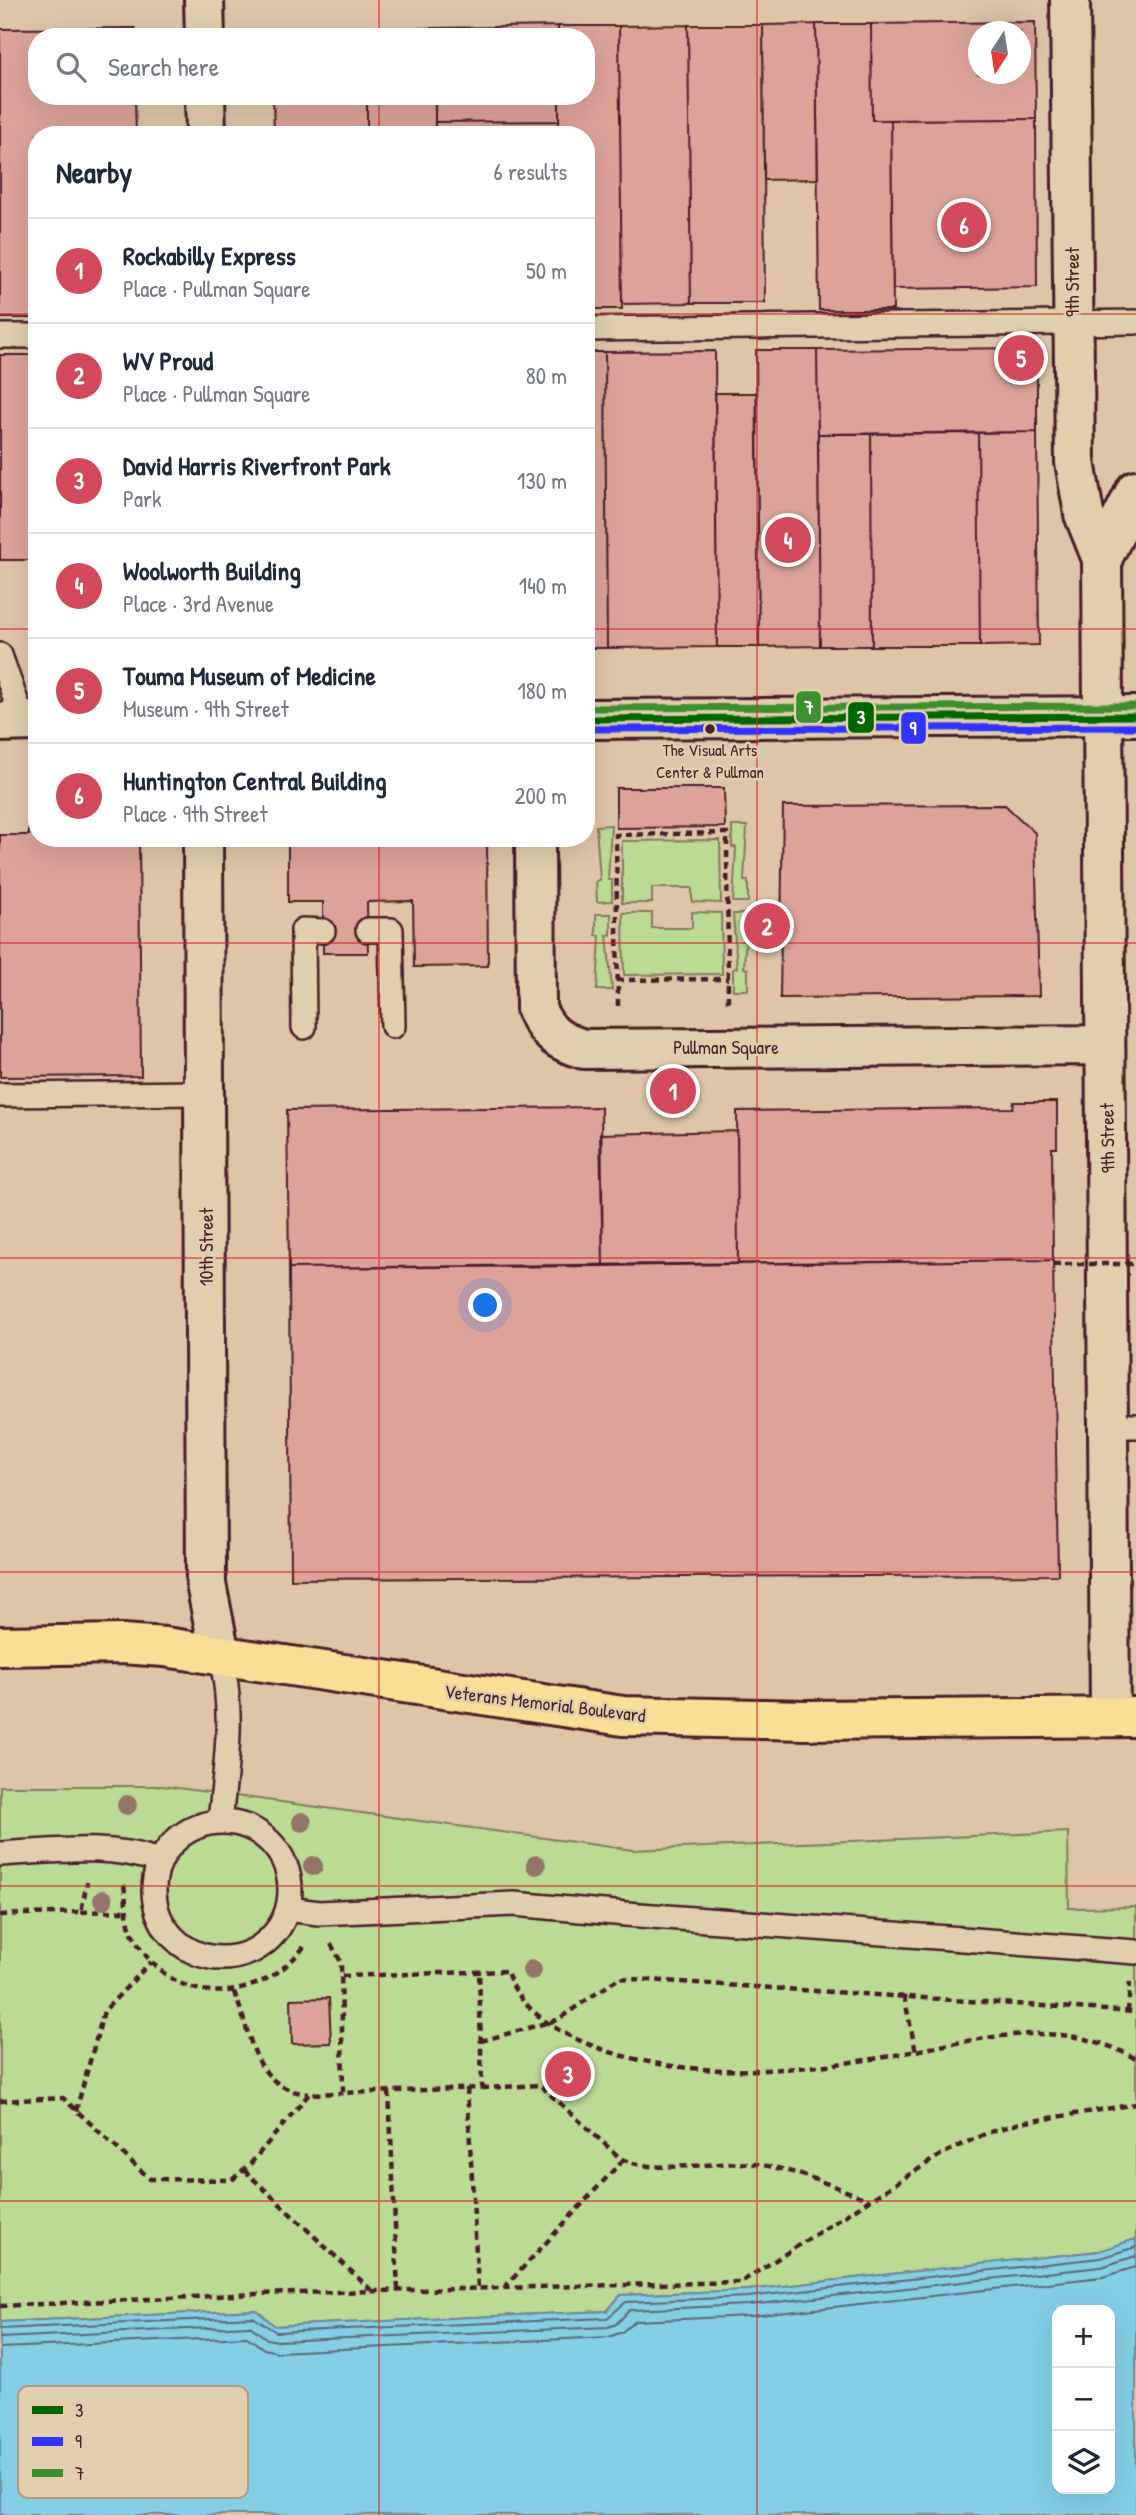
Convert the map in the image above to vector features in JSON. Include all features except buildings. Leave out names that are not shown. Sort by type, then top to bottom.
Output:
[{"type":"main road","name":"Veterans Memorial Boulevard","points":[[0,1646],[122,1644],[220,1654],[623,1716],[806,1720],[1123,1717]]},
{"type":"street","points":[[204,0],[205,28]]},
{"type":"street","name":"9th Street","points":[[1070,0],[1077,490],[1102,559],[1120,716],[1105,1045],[1122,1426],[1123,1717]]},
{"type":"street","points":[[205,105],[206,126]]},
{"type":"street","name":"9th Street","points":[[1102,559],[1136,490]]},
{"type":"street","points":[[595,719],[1120,716]]},
{"type":"street","name":"10th Street","points":[[204,847],[206,1584],[220,1654]]},
{"type":"street","name":"Pullman Square","points":[[535,847],[536,1009],[545,1029],[562,1043],[584,1049],[1105,1045]]},
{"type":"lane","points":[[595,329],[1136,322]]},
{"type":"lane","points":[[0,336],[28,336]]},
{"type":"lane","points":[[0,655],[20,721]]},
{"type":"lane","points":[[304,1027],[303,930],[323,931]]},
{"type":"lane","points":[[368,930],[391,930],[393,1026]]},
{"type":"lane","points":[[0,1095],[206,1093]]},
{"type":"lane","points":[[220,1654],[227,1681],[230,1715],[220,1821]]},
{"type":"lane","points":[[220,1821],[245,1825],[268,1838],[284,1859],[291,1883],[288,1909],[277,1932],[259,1949],[235,1958],[210,1958],[186,1949],[167,1932],[155,1910],[153,1885],[159,1861],[174,1840],[195,1827],[220,1821]]},
{"type":"lane","points":[[0,1854],[105,1849],[137,1853],[159,1861]]},
{"type":"lane","points":[[288,1909],[319,1913],[543,1904],[1133,1962]]},
{"type":"path","points":[[618,1006],[616,835],[727,833],[729,1005]]},
{"type":"path","points":[[617,980],[728,979]]},
{"type":"path","points":[[1054,1264],[1136,1264]]},
{"type":"path","points":[[81,1912],[89,1875]]},
{"type":"path","points":[[117,1878],[123,1883],[125,1911],[134,1937],[152,1962],[191,1986],[234,1992],[270,1979],[307,1943],[316,1940]]},
{"type":"path","points":[[0,1915],[125,1911]]},
{"type":"path","points":[[325,1941],[339,1953],[342,1976],[343,2093]]},
{"type":"path","points":[[76,2111],[104,2011],[152,1962]]},
{"type":"path","points":[[1128,2012],[1133,1962]]},
{"type":"path","points":[[479,1970],[482,2088]]},
{"type":"path","points":[[342,1976],[507,1971],[510,1982],[524,2001],[548,2022],[588,2045],[620,2055],[688,2068],[779,2070],[916,2052],[995,2035],[1026,2033],[1094,2041],[1136,2059]]},
{"type":"path","points":[[481,2041],[548,2022],[619,1978],[1136,2012]]},
{"type":"path","points":[[234,1992],[260,2065],[281,2088],[309,2094],[540,2085],[624,2160],[646,2165],[734,2162],[759,2165],[870,2200]]},
{"type":"path","points":[[904,1996],[916,2052]]},
{"type":"path","points":[[467,2088],[478,2289]]},
{"type":"path","points":[[389,2091],[398,2291]]},
{"type":"path","points":[[0,2101],[63,2098],[150,2179],[232,2180],[244,2170],[309,2094]]},
{"type":"path","points":[[0,2306],[398,2291],[741,2282],[942,2154],[987,2133],[1020,2123],[1136,2104]]},
{"type":"path","points":[[503,2289],[624,2160]]},
{"type":"path","points":[[244,2170],[372,2292]]},
{"type":"green space","points":[[611,825],[608,880],[612,880],[612,901],[597,902],[596,881],[600,880],[596,826]]},
{"type":"green space","points":[[732,826],[747,826],[744,881],[748,881],[748,902],[733,902],[736,847],[732,847]]},
{"type":"green space","points":[[720,840],[721,903],[692,902],[692,888],[652,888],[652,903],[622,903],[622,841]]},
{"type":"green space","points":[[692,912],[721,913],[722,974],[624,975],[623,913],[652,913],[652,928],[692,928]]},
{"type":"green space","points":[[596,914],[611,914],[611,935],[607,935],[612,990],[597,990],[600,936],[596,935]]},
{"type":"green space","points":[[733,914],[747,914],[744,968],[748,969],[748,990],[733,990],[733,969],[737,968]]},
{"type":"green space","points":[[0,1786],[163,1786],[633,1850],[1068,1832],[1069,1908],[1136,1907],[1136,2239],[1099,2251],[748,2290],[621,2295],[607,2311],[275,2326],[256,2310],[0,2322]]},
{"type":"water","points":[[1136,2239],[1136,2515],[0,2515],[0,2322],[256,2310],[275,2326],[607,2311],[621,2295],[748,2290],[1099,2251]]},
{"type":"transit line","name":"7","points":[[595,708],[1136,706]]},
{"type":"transit line","name":"3","points":[[595,719],[1136,716]]},
{"type":"transit line","name":"9","points":[[595,729],[1136,727]]},
{"type":"place","name":"Huntington Central Building","points":[[964,225]]},
{"type":"place","name":"Touma Museum of Medicine","points":[[1021,358]]},
{"type":"place","name":"Woolworth Building","points":[[788,540]]},
{"type":"place","name":"The Visual Arts Center & Pullman","points":[[710,729]]},
{"type":"place","name":"WV Proud","points":[[767,926]]},
{"type":"place","name":"Rockabilly Express","points":[[673,1091]]},
{"type":"place","name":"David Harris Riverfront Park","points":[[568,2074]]}]
